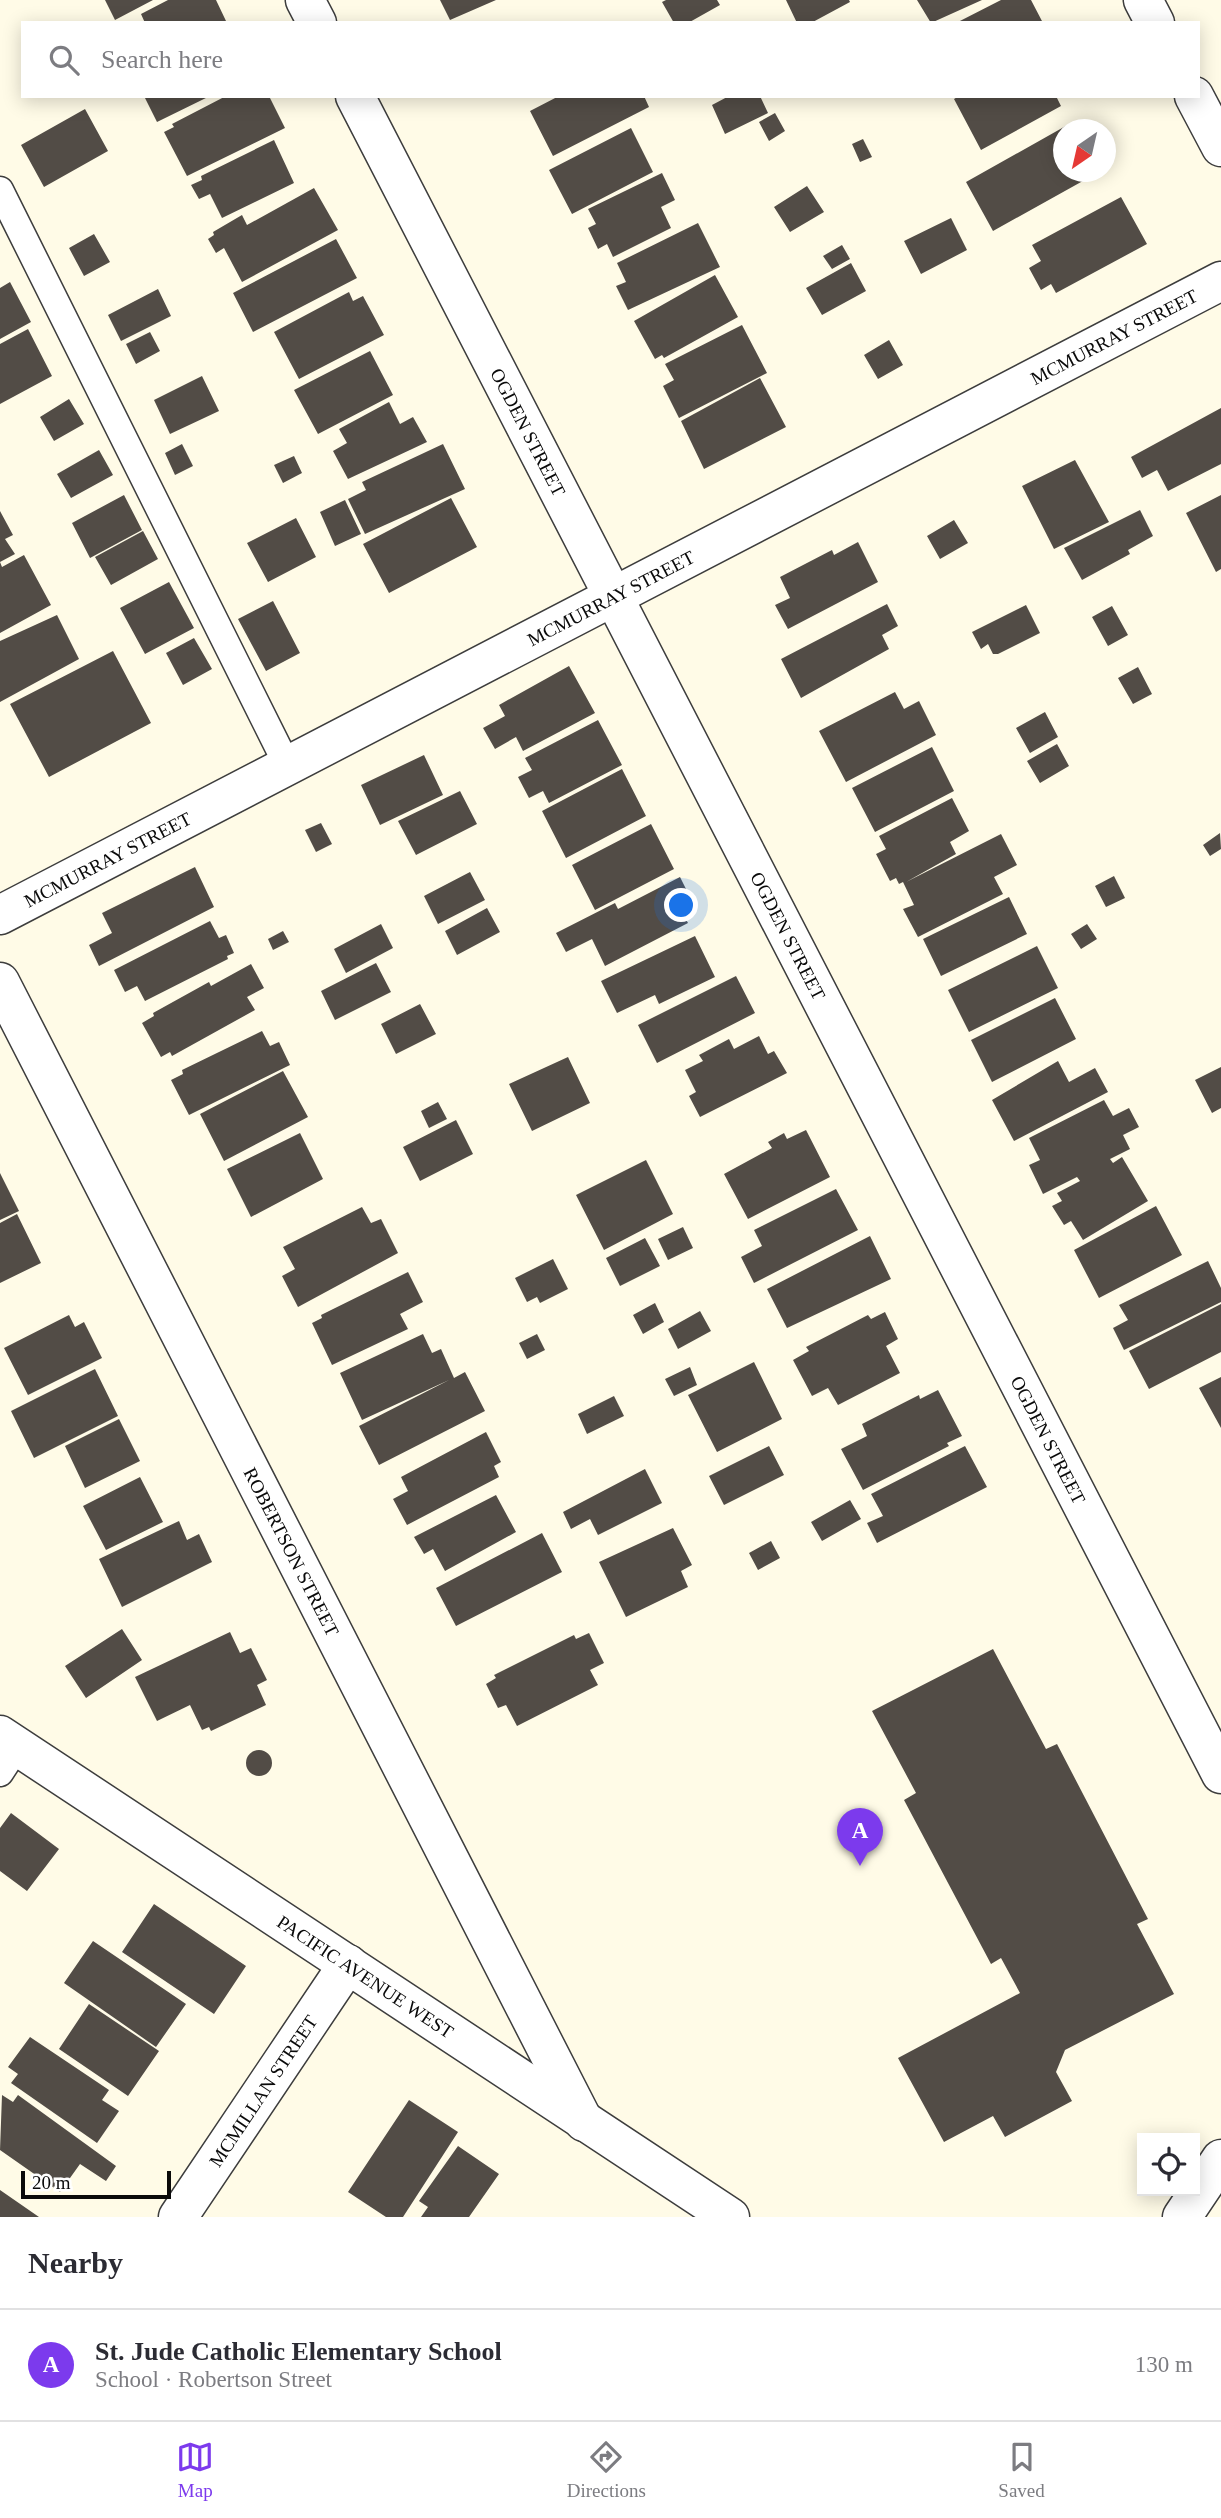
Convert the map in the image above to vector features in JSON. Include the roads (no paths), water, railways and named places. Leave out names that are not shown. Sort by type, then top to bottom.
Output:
[{"type":"street","points":[[305,0],[316,21]]},
{"type":"street","points":[[1143,0],[1154,21]]},
{"type":"street","name":"OGDEN STREET","points":[[356,98],[1221,1774]]},
{"type":"street","points":[[1195,98],[1221,148]]},
{"type":"street","name":"MCMURRAY STREET","points":[[0,915],[1221,281]]},
{"type":"street","name":"ROBERTSON STREET","points":[[0,982],[584,2122]]},
{"type":"street","name":"PACIFIC AVENUE WEST","points":[[6,1752],[348,1964],[730,2217]]},
{"type":"street","name":"MCMILLAN STREET","points":[[178,2217],[348,1964]]},
{"type":"street","points":[[1182,2217],[1221,2159]]},
{"type":"lane","points":[[0,190],[288,767]]},
{"type":"place","name":"St. Jude Catholic Elementary School","points":[[860,1866]]}]
